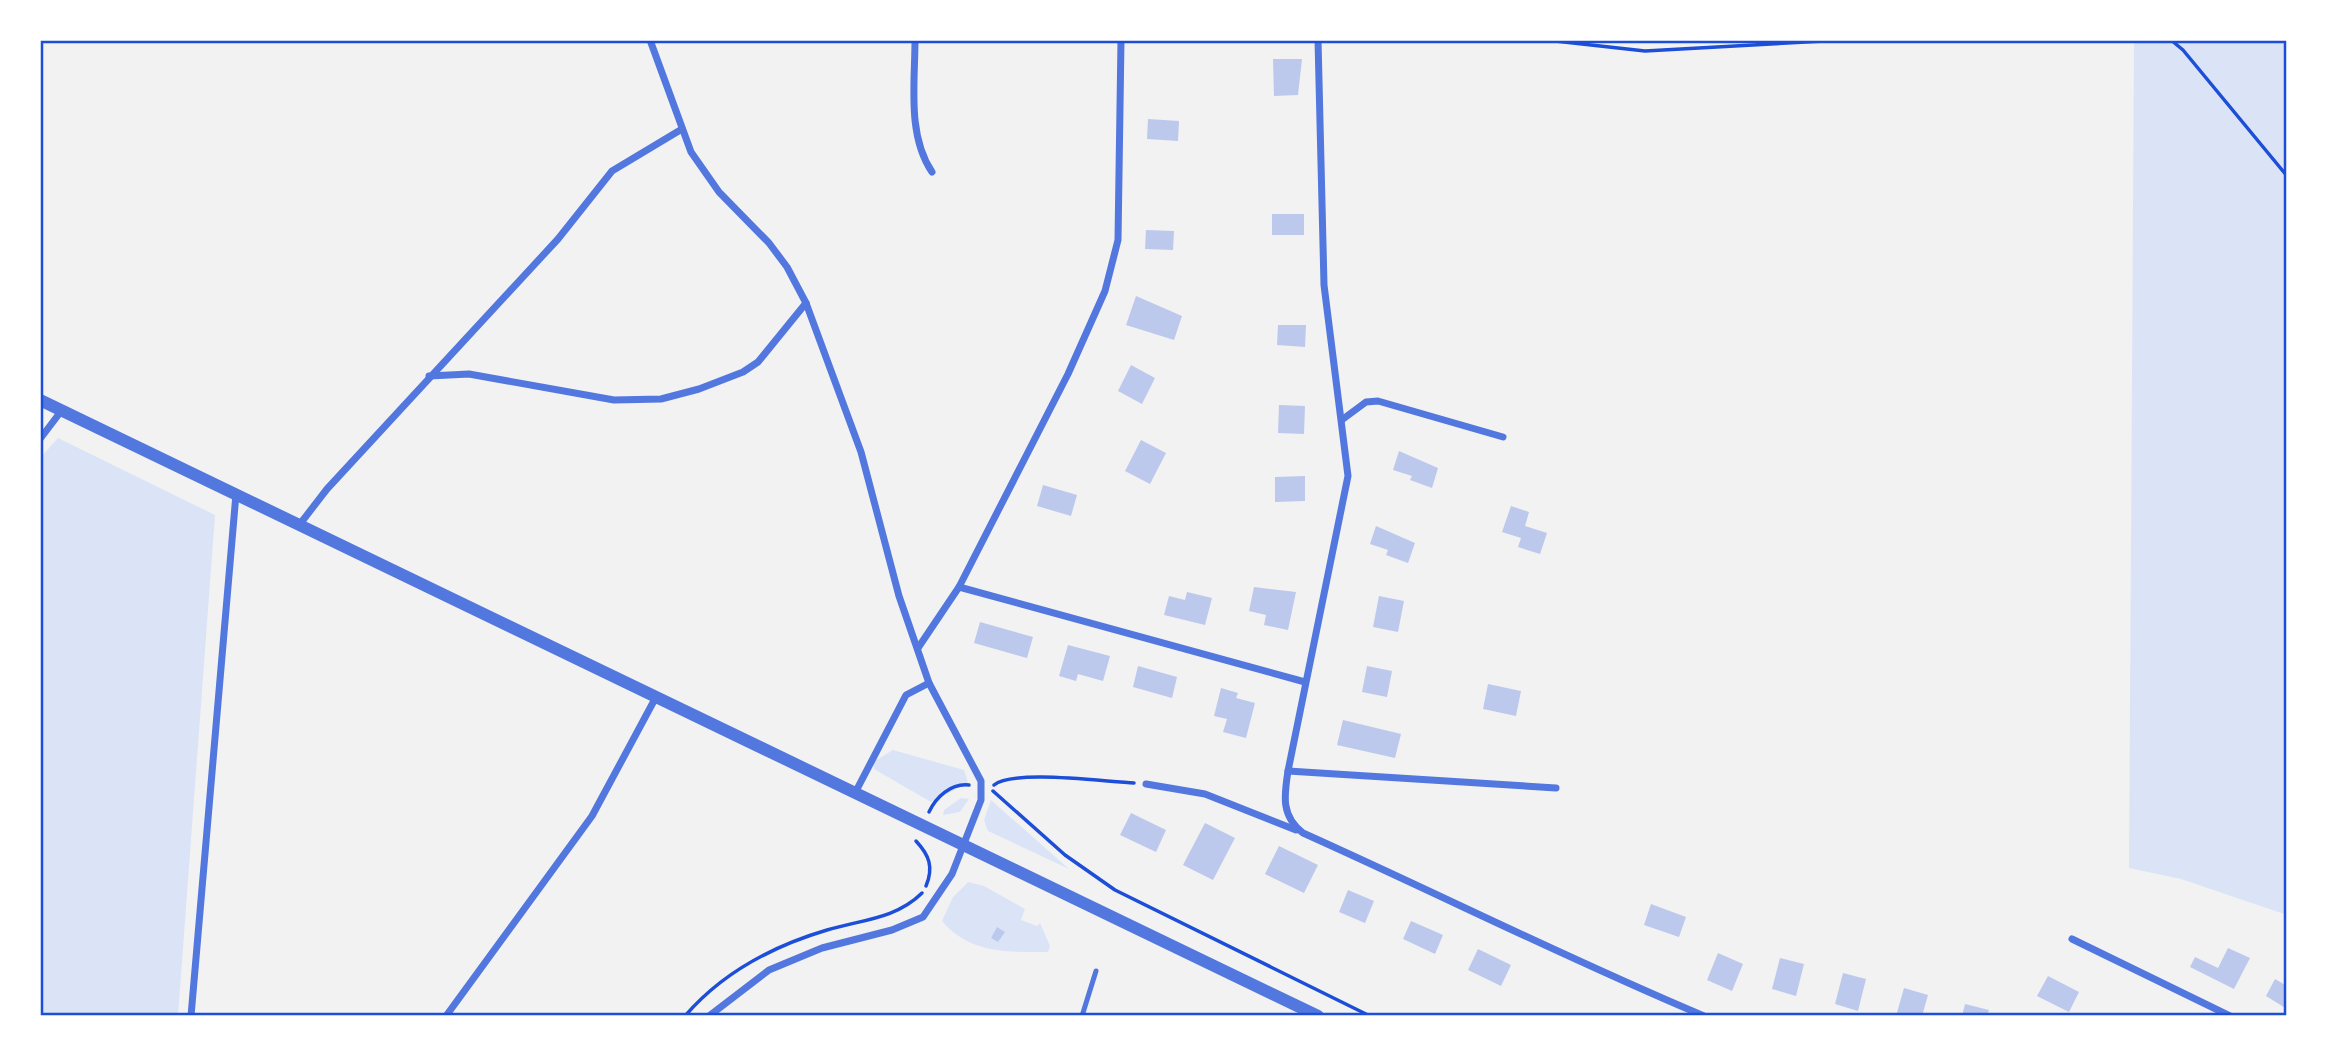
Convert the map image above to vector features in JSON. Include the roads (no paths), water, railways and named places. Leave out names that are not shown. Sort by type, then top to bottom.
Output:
[{"type":"street","points":[[650,40],[659,57],[682,129],[702,170],[769,243],[787,267],[806,303],[861,452],[899,596],[929,683],[981,786],[982,800],[952,873],[923,917],[892,930],[822,948],[769,970],[709,1016]]},
{"type":"street","points":[[915,40],[916,134],[922,157],[932,172]]},
{"type":"street","points":[[918,648],[959,587],[1068,374],[1105,291],[1118,240],[1121,40]]},
{"type":"street","points":[[1303,833],[1293,825],[1286,812],[1287,771],[1348,476],[1343,419],[1324,285],[1318,40]]},
{"type":"street","points":[[300,524],[327,489],[429,376],[558,239],[612,171],[682,129]]},
{"type":"street","points":[[429,376],[469,374],[604,399],[661,399],[699,389],[751,367],[771,348],[806,303]]},
{"type":"street","points":[[40,400],[1318,1016]]},
{"type":"street","points":[[1343,419],[1366,402],[1378,401],[1503,438]]},
{"type":"street","points":[[40,439],[62,410]]},
{"type":"street","points":[[191,1016],[236,494]]},
{"type":"street","points":[[959,587],[1305,682]]},
{"type":"street","points":[[855,793],[906,695],[929,683]]},
{"type":"street","points":[[446,1016],[592,816],[656,697]]},
{"type":"street","points":[[1287,771],[1556,788]]},
{"type":"street","points":[[1146,784],[1205,794],[1303,833],[1484,915],[1598,971],[1704,1016]]},
{"type":"street","points":[[2071,939],[2230,1016]]},
{"type":"lane","points":[[1082,1016],[1096,971]]}]
